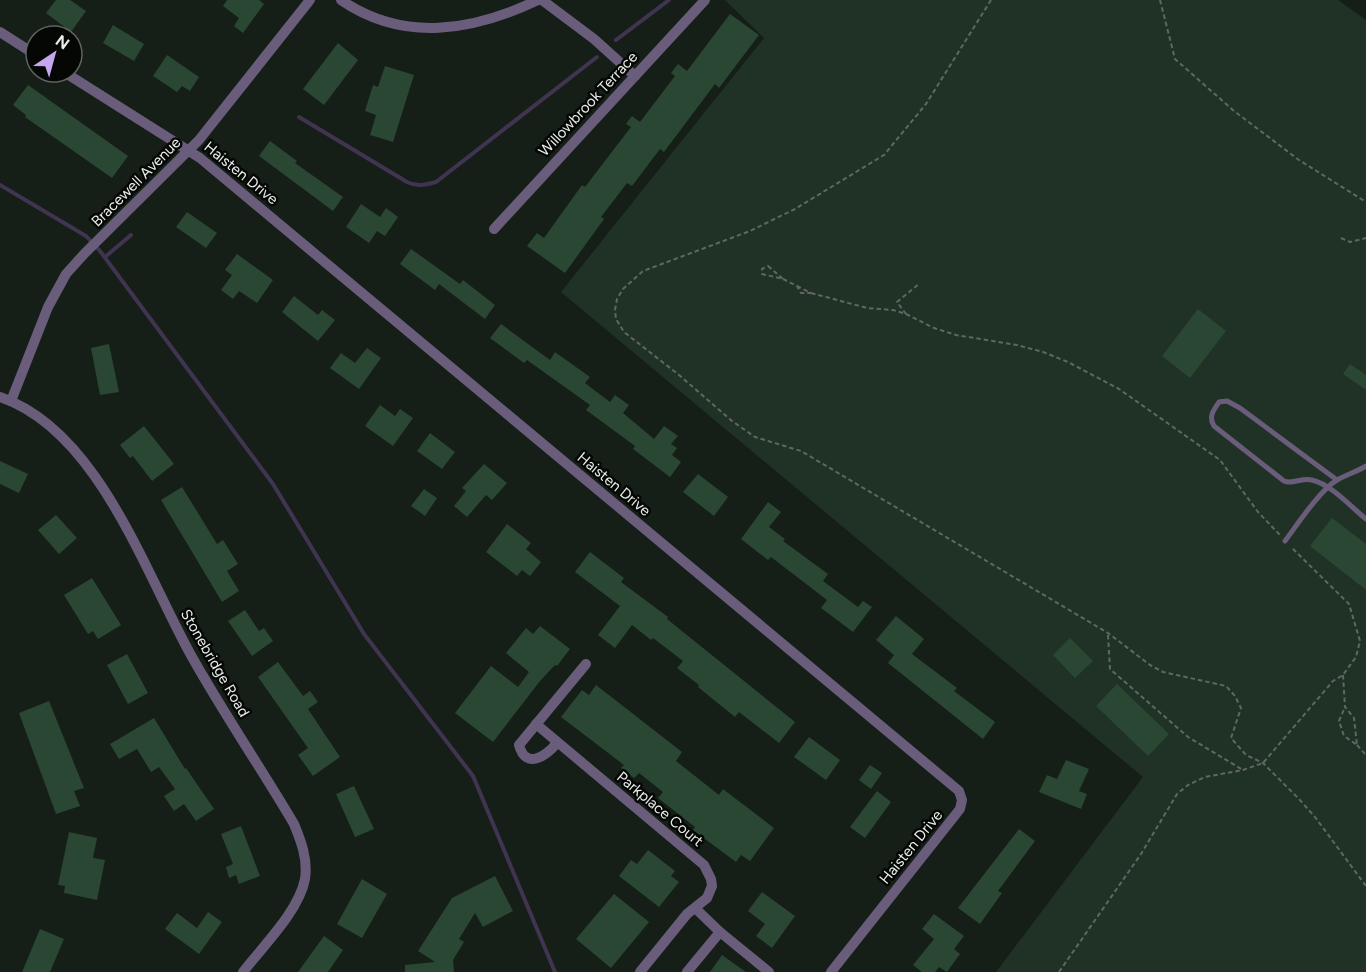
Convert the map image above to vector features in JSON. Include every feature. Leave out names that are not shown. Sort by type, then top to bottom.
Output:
[{"type":"street","name":"Bracewell Avenue","points":[[11,401],[53,294],[66,274],[189,151],[310,0]]},
{"type":"street","points":[[341,0],[356,10],[387,22],[442,29],[485,21],[540,0],[594,39],[635,76]]},
{"type":"street","name":"Willowbrook Terrace","points":[[494,229],[705,0]]},
{"type":"street","points":[[0,32],[24,47]]},
{"type":"street","name":"Haisten Drive","points":[[83,84],[189,151],[959,791],[962,800],[960,809],[831,972]]},
{"type":"street","name":"Stonebridge Road","points":[[0,397],[11,401],[50,425],[67,440],[91,471],[135,546],[192,657],[294,824],[306,866],[305,879],[285,918],[243,972]]},
{"type":"street","points":[[557,743],[539,759],[523,754],[519,745],[586,664]]},
{"type":"street","name":"Parkplace Court","points":[[536,724],[704,865],[710,874],[712,886],[707,898],[687,914],[640,972]]},
{"type":"street","points":[[695,908],[769,972]]},
{"type":"street","points":[[687,972],[720,932]]},
{"type":"lane","points":[[1337,480],[1240,408],[1227,401],[1219,402],[1211,414],[1214,426],[1275,474],[1289,483],[1305,478],[1314,480],[1327,487],[1366,519]]},
{"type":"lane","points":[[1285,541],[1327,487],[1366,466]]},
{"type":"path","points":[[991,0],[926,104],[884,155],[795,208],[750,231],[643,271],[623,289],[617,299],[616,319],[624,332],[679,375],[732,422],[755,437],[801,451],[1108,633],[1150,666],[1163,672],[1226,687],[1235,696],[1241,708],[1231,738],[1246,755],[1263,763],[1315,817],[1366,886]]},
{"type":"path","points":[[1160,0],[1175,59],[1234,111],[1299,160],[1366,202]]},
{"type":"path","points":[[1341,238],[1350,242],[1366,238]]},
{"type":"path","points":[[783,279],[768,266],[762,268],[762,274],[783,279],[797,286],[801,293],[811,293],[867,308],[892,310],[956,335],[1017,345],[1043,352],[1068,362],[1119,389],[1220,460],[1258,512],[1349,604],[1360,640],[1356,657],[1343,675],[1333,681],[1263,763],[1243,770],[1205,777],[1188,785],[1177,794],[1141,854],[1059,972]]},
{"type":"path","points":[[906,314],[897,302],[920,283]]},
{"type":"path","points":[[1108,633],[1110,669],[1188,737],[1243,770]]},
{"type":"path","points":[[1343,675],[1345,707],[1340,722],[1344,736],[1366,755]]},
{"type":"path","points":[[1345,707],[1354,718],[1357,745]]},
{"type":"green space","points":[[725,0],[1338,0],[1366,20],[1366,972],[996,972],[1143,777],[561,292],[764,38]]},
{"type":"building","points":[[56,0],[70,0],[86,11],[77,24],[60,24],[46,13]]},
{"type":"building","points":[[227,0],[259,0],[264,4],[243,33],[234,26],[239,18],[223,6]]},
{"type":"building","points":[[730,14],[759,35],[719,88],[715,84],[664,152],[660,149],[632,186],[627,183],[601,217],[604,219],[565,273],[527,246],[537,233],[544,238],[582,185],[585,187],[631,127],[626,124],[632,116],[640,122],[675,76],[671,73],[678,64],[687,71]]},
{"type":"building","points":[[113,25],[144,44],[134,61],[103,43]]},
{"type":"building","points":[[338,43],[358,60],[324,105],[303,89]]},
{"type":"building","points":[[167,55],[199,77],[190,91],[182,86],[177,92],[153,76]]},
{"type":"building","points":[[385,66],[414,75],[393,142],[370,135],[376,115],[365,111],[373,85],[378,87]]},
{"type":"building","points":[[28,85],[128,156],[112,178],[25,117],[26,115],[13,105]]},
{"type":"building","points":[[270,141],[297,161],[295,163],[343,197],[333,211],[259,156]]},
{"type":"building","points":[[361,204],[380,217],[386,208],[398,217],[385,236],[377,231],[369,243],[346,227]]},
{"type":"building","points":[[187,212],[217,233],[206,248],[176,227]]},
{"type":"building","points":[[411,249],[460,284],[463,280],[495,305],[485,319],[439,284],[435,290],[400,264]]},
{"type":"building","points":[[237,254],[273,280],[257,303],[239,291],[233,299],[221,290],[232,275],[225,270]]},
{"type":"building","points":[[294,296],[318,315],[322,310],[335,320],[318,341],[282,312]]},
{"type":"building","points":[[1198,309],[1226,331],[1190,378],[1162,356]]},
{"type":"building","points":[[501,324],[550,360],[555,352],[590,377],[585,383],[610,402],[615,395],[629,405],[623,413],[654,439],[664,426],[678,436],[671,444],[677,448],[672,455],[681,462],[670,477],[633,449],[635,446],[586,410],[590,405],[527,360],[524,363],[490,338]]},
{"type":"building","points":[[109,344],[119,392],[100,395],[91,348]]},
{"type":"building","points":[[367,348],[381,358],[359,389],[330,368],[341,353],[355,363]]},
{"type":"building","points":[[1350,364],[1366,375],[1366,390],[1343,374]]},
{"type":"building","points":[[380,405],[395,416],[400,409],[413,418],[393,446],[365,426]]},
{"type":"building","points":[[144,426],[174,464],[152,481],[133,456],[130,458],[120,445]]},
{"type":"building","points":[[430,433],[455,452],[442,469],[417,451]]},
{"type":"building","points":[[0,461],[28,474],[19,493],[0,484]]},
{"type":"building","points":[[484,464],[507,483],[492,500],[486,495],[467,517],[454,506],[466,491],[462,488]]},
{"type":"building","points":[[698,474],[728,497],[714,516],[683,492]]},
{"type":"building","points":[[182,487],[217,544],[223,540],[238,564],[227,571],[239,591],[222,602],[161,500]]},
{"type":"building","points":[[424,489],[437,498],[425,516],[411,506]]},
{"type":"building","points":[[768,502],[781,512],[769,527],[785,539],[783,541],[828,574],[823,581],[858,607],[863,601],[872,607],[853,632],[821,608],[827,600],[771,557],[768,560],[741,539]]},
{"type":"building","points":[[56,515],[77,538],[59,554],[38,530]]},
{"type":"building","points":[[1332,518],[1366,544],[1366,590],[1310,546]]},
{"type":"building","points":[[507,524],[531,543],[526,549],[541,562],[530,576],[522,570],[517,576],[486,552]]},
{"type":"building","points":[[590,552],[624,578],[621,582],[668,617],[667,619],[795,722],[779,743],[739,712],[735,717],[677,668],[683,661],[632,625],[615,648],[598,635],[620,606],[575,572]]},
{"type":"building","points":[[92,578],[121,625],[98,639],[93,631],[88,634],[64,595]]},
{"type":"building","points":[[245,610],[259,631],[264,628],[273,641],[252,656],[228,621]]},
{"type":"building","points":[[896,616],[924,639],[912,654],[957,688],[954,691],[995,722],[983,739],[888,663],[894,655],[876,640]]},
{"type":"building","points":[[540,626],[570,649],[557,666],[555,665],[540,681],[493,742],[455,713],[491,666],[518,687],[529,672],[506,653],[526,628],[533,634]]},
{"type":"building","points":[[1070,638],[1093,661],[1075,678],[1053,655]]},
{"type":"building","points":[[127,654],[148,693],[128,704],[107,665]]},
{"type":"building","points":[[278,662],[303,696],[310,691],[318,702],[308,709],[340,757],[313,776],[298,755],[308,748],[258,677]]},
{"type":"building","points":[[1117,684],[1169,734],[1148,756],[1096,706]]},
{"type":"building","points":[[596,685],[682,752],[676,761],[719,795],[723,789],[774,828],[750,861],[741,855],[736,862],[693,830],[695,827],[658,798],[663,792],[639,773],[634,778],[621,768],[624,765],[561,717],[582,690],[589,695]]},
{"type":"building","points":[[49,701],[84,788],[74,791],[80,806],[56,814],[19,713]]},
{"type":"building","points":[[154,718],[185,769],[214,809],[196,821],[184,804],[174,811],[164,796],[175,789],[159,767],[151,772],[137,749],[119,759],[110,744]]},
{"type":"building","points":[[809,737],[840,760],[826,780],[794,757]]},
{"type":"building","points":[[1066,760],[1089,769],[1079,791],[1087,794],[1081,809],[1039,792],[1047,775],[1057,779]]},
{"type":"building","points":[[870,765],[882,773],[871,789],[859,780]]},
{"type":"building","points":[[354,786],[374,829],[355,837],[336,794]]},
{"type":"building","points":[[877,791],[891,802],[865,838],[850,827]]},
{"type":"building","points":[[241,826],[260,876],[239,884],[236,875],[229,878],[226,867],[233,864],[221,834]]},
{"type":"building","points":[[1019,829],[1035,841],[998,891],[1002,893],[980,924],[958,908]]},
{"type":"building","points":[[69,832],[97,838],[93,858],[105,860],[97,900],[64,893],[65,886],[58,885]]},
{"type":"building","points":[[648,850],[675,871],[671,876],[679,882],[659,907],[619,876],[631,860],[637,864]]},
{"type":"building","points":[[495,876],[513,911],[483,927],[475,913],[459,939],[464,942],[453,960],[454,972],[405,972],[405,965],[435,962],[418,951],[452,898]]},
{"type":"building","points":[[362,879],[387,894],[362,938],[337,924]]},
{"type":"building","points":[[762,892],[795,916],[772,948],[756,936],[765,924],[748,911]]},
{"type":"building","points":[[614,894],[649,922],[611,968],[576,939]]},
{"type":"building","points":[[208,912],[222,922],[199,954],[165,929],[177,913],[197,928]]},
{"type":"building","points":[[934,914],[964,936],[954,949],[960,954],[947,972],[939,967],[935,972],[922,972],[913,965],[934,939],[922,929]]},
{"type":"building","points":[[40,929],[64,939],[50,972],[22,972]]},
{"type":"building","points":[[324,936],[343,950],[328,972],[298,972]]},
{"type":"building","points":[[722,955],[746,972],[710,972]]},
{"type":"waterway","points":[[616,40],[669,0]]},
{"type":"waterway","points":[[299,117],[407,182],[418,185],[428,184],[436,182],[597,57]]},
{"type":"waterway","points":[[0,185],[86,236],[100,251],[273,484],[364,634],[473,776],[555,972]]},
{"type":"waterway","points":[[105,257],[131,235]]}]
